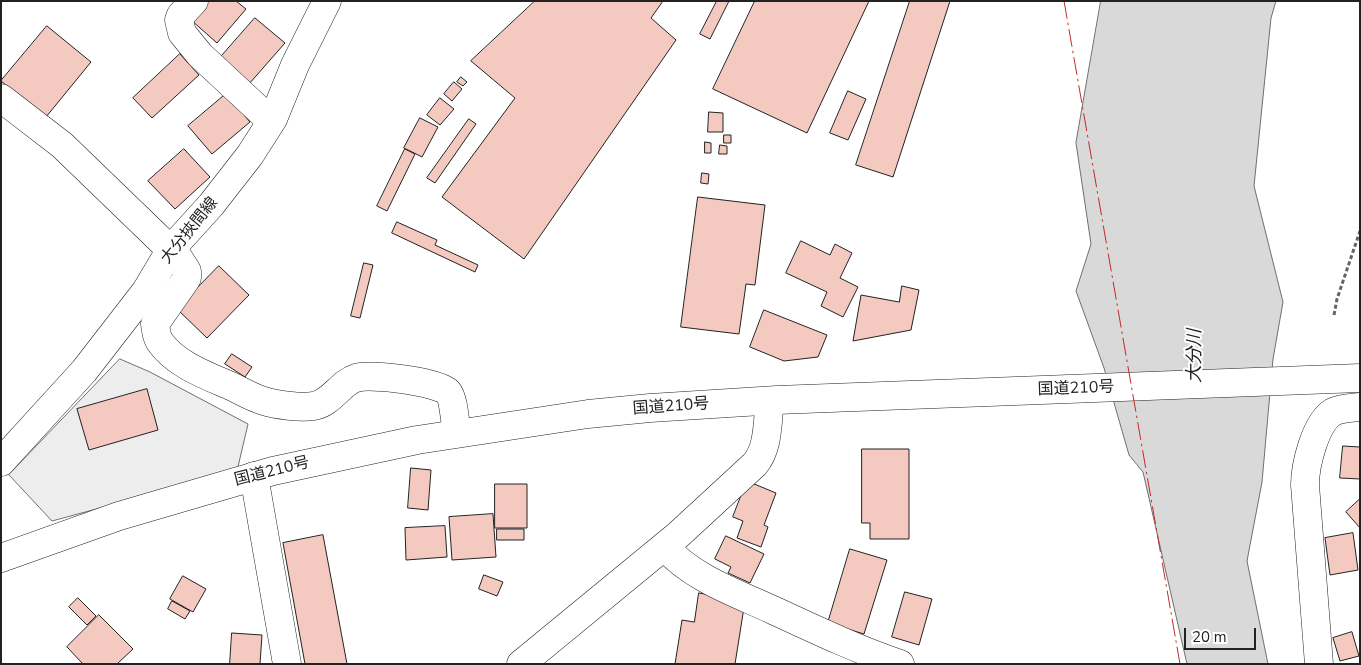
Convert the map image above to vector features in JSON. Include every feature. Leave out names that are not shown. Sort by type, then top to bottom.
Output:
[{"type":"main road","points":[[194,1],[181,15],[179,20],[182,33],[200,55],[272,121]]},
{"type":"main road","name":"大分挾間線","points":[[1,462],[97,356],[146,291],[171,249],[211,205],[242,165],[272,121],[295,65],[327,1]]},
{"type":"main road","points":[[1,98],[62,146],[171,249],[187,270],[187,278],[155,324],[156,335],[160,343],[178,360],[262,401],[310,407],[321,405],[349,382],[366,376],[401,379],[441,388],[448,392],[452,399],[456,433]]},
{"type":"main road","name":"国道210号","points":[[1,558],[119,516],[254,476],[364,451],[456,433],[612,412],[770,401],[1360,378]]},
{"type":"main road","points":[[521,664],[665,547],[760,458],[765,444],[770,401]]},
{"type":"main road","points":[[1319,664],[1305,476],[1307,463],[1318,431],[1324,420],[1331,413],[1339,409],[1360,407]]},
{"type":"main road","points":[[1324,420],[1360,419]]},
{"type":"main road","points":[[254,476],[287,664]]},
{"type":"main road","points":[[665,547],[682,564],[720,586],[813,628],[900,664]]},
{"type":"path","points":[[1334,316],[1337,299],[1360,231]]},
{"type":"shaded area","points":[[120,359],[150,372],[248,424],[237,471],[52,521],[9,475]]},
{"type":"water","name":"大分川","points":[[1101,1],[1276,1],[1271,18],[1254,186],[1283,302],[1273,359],[1262,482],[1247,561],[1268,664],[1187,664],[1143,472],[1129,455],[1104,368],[1076,291],[1091,244],[1076,143]]},
{"type":"building","points":[[207,1],[236,1],[246,9],[217,43],[191,20]]},
{"type":"building","points":[[535,1],[663,1],[651,18],[676,40],[524,259],[442,197],[515,98],[471,61]]},
{"type":"building","points":[[717,1],[729,1],[710,39],[700,34]]},
{"type":"building","points":[[755,1],[869,1],[807,133],[713,89]]},
{"type":"building","points":[[910,1],[950,1],[893,177],[856,165]]},
{"type":"building","points":[[255,18],[285,43],[249,84],[219,59]]},
{"type":"building","points":[[47,26],[91,62],[46,117],[1,81]]},
{"type":"building","points":[[180,54],[199,75],[152,118],[133,98]]},
{"type":"building","points":[[461,77],[467,82],[463,86],[457,82]]},
{"type":"building","points":[[454,82],[462,89],[452,101],[444,94]]},
{"type":"building","points":[[848,91],[866,99],[848,140],[830,133]]},
{"type":"building","points":[[226,94],[250,122],[212,154],[188,126]]},
{"type":"building","points":[[440,98],[454,109],[440,125],[427,115]]},
{"type":"building","points":[[709,112],[723,113],[723,132],[708,132]]},
{"type":"building","points":[[420,118],[438,127],[422,157],[404,148]]},
{"type":"building","points":[[469,119],[476,124],[435,183],[427,178]]},
{"type":"building","points":[[724,135],[731,135],[731,143],[724,143]]},
{"type":"building","points":[[705,142],[711,143],[711,153],[705,153]]},
{"type":"building","points":[[720,145],[727,146],[727,154],[719,154]]},
{"type":"building","points":[[184,149],[210,177],[175,209],[148,181]]},
{"type":"building","points":[[405,149],[415,154],[387,211],[377,206]]},
{"type":"building","points":[[702,173],[709,174],[708,184],[701,183]]},
{"type":"building","points":[[698,197],[765,205],[755,285],[746,284],[739,334],[681,327]]},
{"type":"building","points":[[397,222],[437,240],[435,245],[478,265],[475,272],[392,233]]},
{"type":"building","points":[[801,241],[830,255],[835,244],[852,253],[840,278],[858,287],[843,317],[821,306],[827,292],[786,273]]},
{"type":"building","points":[[364,263],[373,265],[360,318],[351,316]]},
{"type":"building","points":[[219,266],[249,295],[207,338],[177,309]]},
{"type":"building","points":[[902,286],[919,290],[911,330],[853,341],[861,295],[899,302]]},
{"type":"building","points":[[764,310],[827,335],[818,357],[784,361],[750,347]]},
{"type":"building","points":[[232,354],[252,367],[245,377],[225,364]]},
{"type":"building","points":[[147,389],[158,430],[89,450],[77,409]]},
{"type":"building","points":[[1343,446],[1360,447],[1360,479],[1340,478]]},
{"type":"building","points":[[862,449],[909,449],[909,539],[870,539],[870,523],[862,523]]},
{"type":"building","points":[[411,468],[431,470],[428,510],[408,508]]},
{"type":"building","points":[[747,481],[776,493],[764,525],[768,527],[761,547],[737,538],[743,521],[733,517]]},
{"type":"building","points":[[495,484],[527,484],[527,528],[495,528]]},
{"type":"building","points":[[1360,499],[1360,528],[1346,512]]},
{"type":"building","points":[[493,514],[496,557],[452,560],[449,517]]},
{"type":"building","points":[[445,526],[447,557],[406,560],[405,528]]},
{"type":"building","points":[[497,529],[524,529],[524,540],[497,540]]},
{"type":"building","points":[[1353,533],[1358,570],[1330,575],[1325,538]]},
{"type":"building","points":[[323,535],[347,664],[305,664],[283,543]]},
{"type":"building","points":[[726,536],[764,554],[750,583],[728,573],[731,567],[715,559]]},
{"type":"building","points":[[850,549],[887,560],[864,634],[828,623]]},
{"type":"building","points":[[484,575],[503,582],[497,596],[479,589]]},
{"type":"building","points":[[183,576],[206,589],[193,612],[170,599]]},
{"type":"building","points":[[905,592],[932,599],[919,645],[892,637]]},
{"type":"building","points":[[699,593],[745,601],[735,664],[675,664],[682,620],[694,622]]},
{"type":"building","points":[[78,598],[96,616],[87,625],[69,607]]},
{"type":"building","points":[[172,601],[190,611],[185,619],[168,609]]},
{"type":"building","points":[[99,615],[133,649],[117,664],[83,664],[67,647]]},
{"type":"building","points":[[1352,632],[1359,656],[1340,661],[1333,638]]},
{"type":"building","points":[[232,633],[262,635],[260,664],[230,664]]},
{"type":"power","points":[[1064,1],[1180,664]]}]
